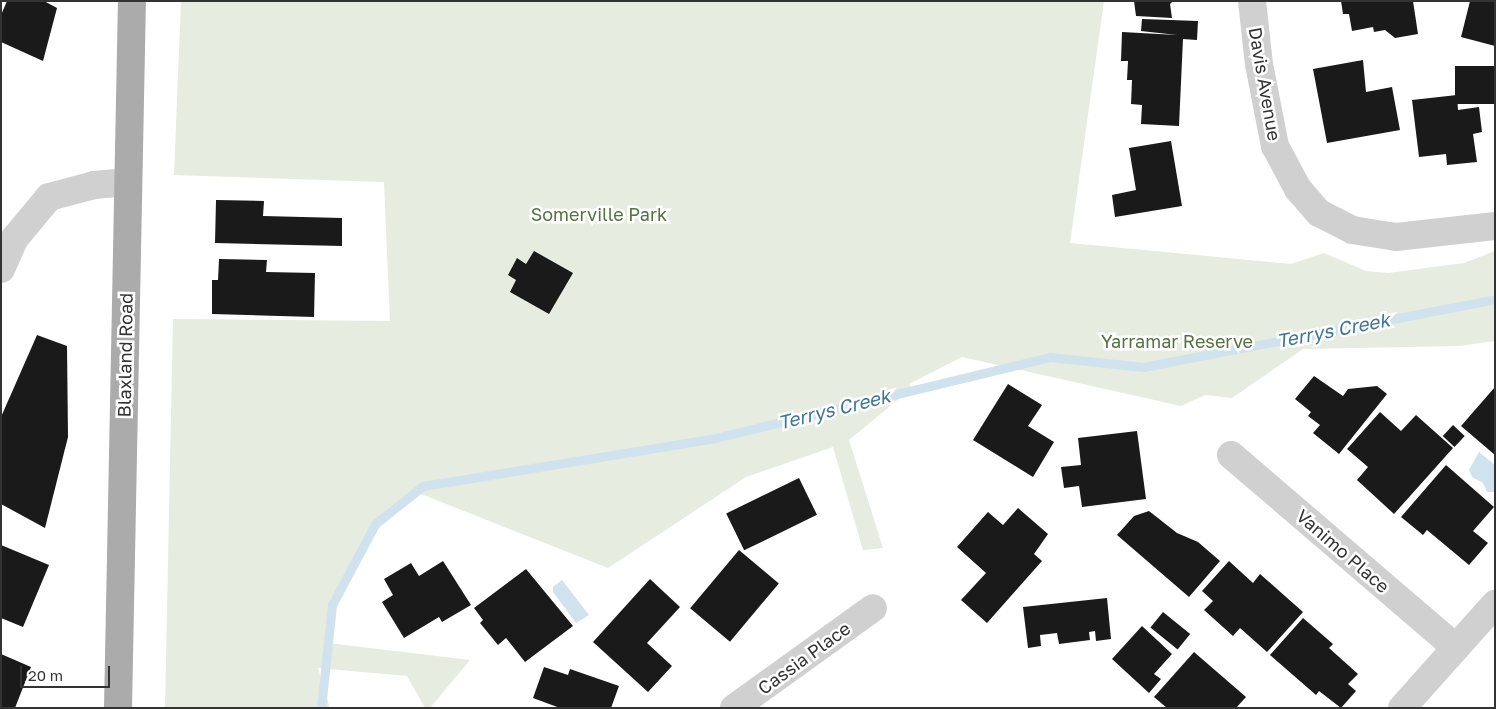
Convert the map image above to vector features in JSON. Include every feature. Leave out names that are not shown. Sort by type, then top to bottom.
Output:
[{"type":"main road","name":"Blaxland Road","points":[[118,708],[132,1]]},
{"type":"street","name":"Davis Avenue","points":[[1252,1],[1259,64],[1274,146],[1298,189],[1319,213],[1352,230],[1396,238],[1495,226]]},
{"type":"street","points":[[1,269],[15,238],[49,197],[94,185],[128,182]]},
{"type":"street","name":"Vanimo Place","points":[[1231,455],[1456,648]]},
{"type":"street","points":[[1402,708],[1495,604]]},
{"type":"street","name":"Cassia Place","points":[[734,708],[873,608]]},
{"type":"green space","name":"Somerville Park","points":[[181,1],[1104,1],[1070,243],[1291,264],[1324,253],[1366,271],[1388,273],[1464,263],[1495,251],[1495,341],[1459,346],[1303,349],[1232,398],[1205,395],[1181,406],[962,357],[909,384],[912,388],[849,440],[883,548],[863,550],[833,447],[746,477],[608,568],[416,492],[375,524],[332,605],[328,643],[470,660],[430,708],[425,708],[407,676],[318,668],[330,708],[165,708],[173,319],[390,321],[384,182],[174,175]]},
{"type":"water","points":[[1479,452],[1495,465],[1495,492],[1487,492],[1483,483],[1472,477],[1469,470]]},
{"type":"water","points":[[562,580],[589,615],[576,623],[553,592],[553,587]]},
{"type":"building","points":[[7,1],[44,1],[57,8],[43,61],[1,42],[1,15]]},
{"type":"building","points":[[1134,1],[1173,1],[1170,4],[1172,18],[1136,16]]},
{"type":"building","points":[[1341,1],[1413,1],[1418,34],[1395,38],[1385,30],[1374,32],[1373,27],[1352,31],[1349,14],[1343,14]]},
{"type":"building","points":[[1470,1],[1495,2],[1495,46],[1461,37]]},
{"type":"building","points":[[1142,19],[1198,21],[1197,40],[1183,39],[1179,126],[1141,124],[1142,105],[1131,104],[1132,80],[1127,80],[1128,61],[1121,61],[1122,32],[1177,35],[1141,31]]},
{"type":"building","points":[[1363,60],[1366,92],[1392,87],[1400,130],[1327,143],[1313,69]]},
{"type":"building","points":[[1455,66],[1495,66],[1495,104],[1455,104]]},
{"type":"building","points":[[1457,95],[1458,110],[1479,107],[1482,132],[1473,134],[1477,162],[1447,165],[1446,154],[1419,157],[1412,100]]},
{"type":"building","points":[[1171,141],[1182,206],[1115,217],[1112,195],[1136,190],[1129,148]]},
{"type":"building","points":[[216,200],[264,201],[263,216],[342,218],[342,246],[215,243]]},
{"type":"building","points":[[534,251],[573,273],[549,314],[510,292],[516,280],[508,275],[517,258],[526,264]]},
{"type":"building","points":[[219,259],[267,260],[266,272],[315,273],[314,317],[212,314],[212,280],[218,280]]},
{"type":"building","points":[[37,335],[67,346],[68,437],[45,528],[1,504],[1,417]]},
{"type":"building","points":[[1314,376],[1343,396],[1348,389],[1377,386],[1387,394],[1339,454],[1313,433],[1320,425],[1308,416],[1311,412],[1295,399]]},
{"type":"building","points":[[1008,384],[1042,405],[1028,426],[1054,442],[1033,477],[973,440]]},
{"type":"building","points":[[1495,387],[1495,455],[1461,426]]},
{"type":"building","points":[[1380,412],[1401,431],[1416,415],[1453,448],[1394,514],[1357,480],[1368,467],[1347,449]]},
{"type":"building","points":[[1453,425],[1465,436],[1454,447],[1443,436]]},
{"type":"building","points":[[1137,431],[1146,499],[1082,507],[1079,486],[1064,488],[1061,467],[1081,465],[1078,438]]},
{"type":"building","points":[[1446,465],[1494,507],[1473,531],[1488,543],[1469,565],[1427,530],[1423,535],[1401,517]]},
{"type":"building","points":[[799,478],[817,515],[744,550],[726,514]]},
{"type":"building","points":[[1018,508],[1048,534],[1034,554],[1042,561],[987,623],[961,600],[986,573],[957,547],[988,512],[1003,525]]},
{"type":"building","points":[[1149,511],[1177,533],[1198,542],[1220,561],[1189,597],[1117,535],[1134,516]]},
{"type":"building","points":[[1,545],[49,565],[23,627],[1,618]]},
{"type":"building","points":[[739,550],[779,583],[730,642],[690,608]]},
{"type":"building","points":[[443,561],[471,605],[442,622],[439,617],[404,638],[382,602],[393,595],[384,579],[411,563],[419,576]]},
{"type":"building","points":[[1229,561],[1253,583],[1260,574],[1303,612],[1267,652],[1240,628],[1233,636],[1204,610],[1213,601],[1202,591]]},
{"type":"building","points":[[526,569],[573,626],[525,662],[506,638],[498,645],[480,623],[483,620],[474,608]]},
{"type":"building","points":[[650,579],[680,607],[647,643],[672,666],[648,692],[593,642]]},
{"type":"building","points":[[1107,598],[1111,639],[1096,641],[1095,631],[1089,632],[1090,640],[1059,644],[1057,633],[1040,635],[1041,646],[1028,648],[1023,607]]},
{"type":"building","points":[[1163,612],[1190,634],[1178,650],[1150,628]]},
{"type":"building","points":[[1303,618],[1333,644],[1329,648],[1358,674],[1348,684],[1356,691],[1341,708],[1319,691],[1316,695],[1270,655]]},
{"type":"building","points":[[1142,626],[1172,654],[1154,674],[1161,679],[1149,693],[1112,659]]},
{"type":"building","points":[[1194,652],[1246,697],[1236,708],[1167,708],[1154,697]]},
{"type":"building","points":[[1,654],[31,667],[15,708],[1,708]]},
{"type":"building","points":[[544,667],[568,675],[570,669],[619,686],[611,708],[560,708],[533,698]]},
{"type":"waterway","name":"Terrys Creek","points":[[321,708],[332,605],[375,524],[423,486],[715,438],[1050,357],[1143,367],[1495,299]]},
{"type":"park label","name":"Yarramar Reserve","points":[[1177,341]]}]
